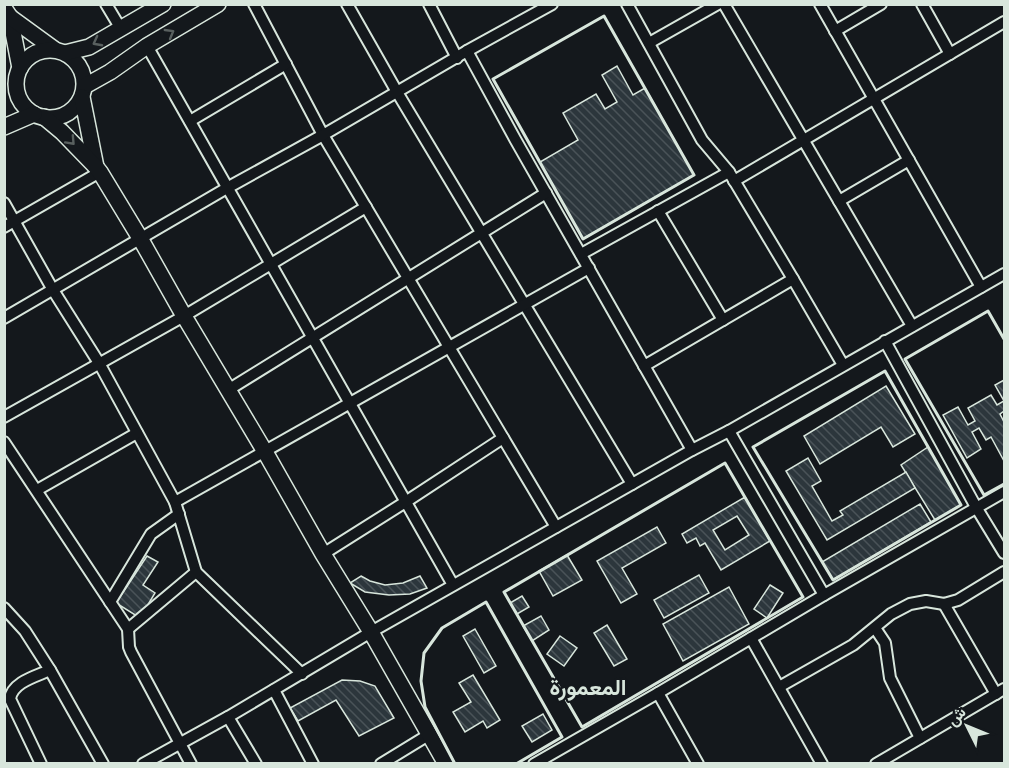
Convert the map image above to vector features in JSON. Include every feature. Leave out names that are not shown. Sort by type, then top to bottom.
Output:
[{"type":"street","points":[[106,4],[121,28]]},
{"type":"street","points":[[13,78],[34,53],[89,46],[163,4]]},
{"type":"street","points":[[4,127],[39,116],[56,117],[66,114],[75,107],[83,92],[110,72],[147,46],[218,4]]},
{"type":"street","points":[[254,4],[323,135],[556,527]]},
{"type":"street","points":[[347,4],[397,93],[632,484]]},
{"type":"street","points":[[429,4],[457,58]]},
{"type":"street","points":[[4,318],[227,188],[397,93],[536,9],[552,4]]},
{"type":"street","points":[[627,4],[702,140],[732,177],[843,365]]},
{"type":"street","points":[[648,43],[718,4]]},
{"type":"street","points":[[724,4],[912,326]]},
{"type":"street","points":[[820,4],[981,287]]},
{"type":"street","points":[[835,31],[881,4]]},
{"type":"street","points":[[922,4],[950,54]]},
{"type":"street","points":[[7,12],[60,51],[74,58],[80,66],[84,76],[83,92],[98,170]]},
{"type":"street","points":[[7,12],[13,78],[20,99],[26,108],[62,132],[98,170],[447,764]]},
{"type":"street","points":[[581,254],[658,212],[803,140],[1005,22]]},
{"type":"street","points":[[147,46],[453,585]]},
{"type":"street","points":[[467,51],[514,139],[692,450]]},
{"type":"street","points":[[190,122],[286,64]]},
{"type":"street","points":[[839,201],[909,160]]},
{"type":"street","points":[[4,227],[98,170]]},
{"type":"street","points":[[228,390],[546,193]]},
{"type":"street","points":[[4,203],[53,290],[99,363],[175,502],[196,572],[302,674]]},
{"type":"street","points":[[4,417],[184,316],[366,207]]},
{"type":"street","points":[[658,212],[723,320]]},
{"type":"street","points":[[175,502],[589,268]]},
{"type":"street","points":[[143,764],[228,717],[453,585],[1005,274]]},
{"type":"street","points":[[644,366],[793,279]]},
{"type":"street","points":[[885,341],[976,507],[1005,553]]},
{"type":"street","points":[[729,431],[824,595]]},
{"type":"street","points":[[36,490],[137,433]]},
{"type":"street","points":[[323,554],[503,438]]},
{"type":"street","points":[[4,442],[128,629],[131,652],[191,764]]},
{"type":"street","points":[[534,764],[1005,492]]},
{"type":"street","points":[[110,602],[151,534],[179,514]]},
{"type":"street","points":[[128,629],[196,572]]},
{"type":"street","points":[[779,687],[853,645],[891,614],[910,604],[926,601],[944,604],[958,600],[1005,572]]},
{"type":"street","points":[[876,764],[1000,692],[944,604]]},
{"type":"street","points":[[4,608],[26,631],[104,764]]},
{"type":"street","points":[[875,628],[885,643],[890,678],[920,738]]},
{"type":"street","points":[[751,638],[822,764]]},
{"type":"street","points":[[41,764],[10,699],[11,693],[18,685],[50,670]]},
{"type":"street","points":[[274,690],[313,764]]},
{"type":"street","points":[[658,693],[698,764]]},
{"type":"street","points":[[228,717],[256,764]]},
{"type":"street","points":[[381,764],[430,734]]},
{"type":"building","points":[[617,66],[633,95],[645,88],[694,175],[583,239],[540,162],[578,140],[563,113],[596,94],[605,109],[617,102],[602,75]]},
{"type":"building","points":[[1004,380],[1004,401],[995,385]]},
{"type":"building","points":[[886,386],[915,434],[893,447],[881,427],[820,464],[804,436]]},
{"type":"building","points":[[991,395],[997,405],[1004,401],[1004,411],[1000,414],[1004,422],[1004,461],[991,437],[986,440],[979,428],[972,432],[981,449],[967,458],[943,415],[958,407],[968,425],[975,421],[968,408]]},
{"type":"building","points":[[928,447],[961,505],[935,520],[901,465]]},
{"type":"building","points":[[808,458],[821,481],[812,486],[832,521],[843,515],[840,511],[906,472],[915,488],[827,540],[786,471]]},
{"type":"building","points":[[745,497],[770,541],[721,570],[705,543],[700,546],[696,538],[687,543],[682,534]],"holes":[[[737,516],[749,535],[725,550],[713,530]]]},
{"type":"building","points":[[920,504],[931,522],[833,580],[822,562]]},
{"type":"building","points":[[657,527],[666,543],[622,568],[637,594],[621,603],[597,561]]},
{"type":"building","points":[[567,555],[582,580],[553,596],[539,571]]},
{"type":"building","points":[[147,556],[158,562],[143,585],[155,593],[140,618],[116,603]]},
{"type":"building","points":[[699,575],[709,593],[664,618],[654,600]]},
{"type":"building","points":[[361,576],[385,585],[403,583],[420,576],[427,588],[410,594],[389,595],[365,592],[350,583]]},
{"type":"building","points":[[770,585],[783,593],[767,618],[754,609]]},
{"type":"building","points":[[729,587],[749,624],[683,661],[663,624]]},
{"type":"building","points":[[522,596],[529,607],[517,614],[510,603]]},
{"type":"building","points":[[541,616],[549,630],[532,641],[523,626]]},
{"type":"building","points":[[607,625],[627,659],[614,666],[594,633]]},
{"type":"building","points":[[475,629],[496,666],[484,673],[463,636]]},
{"type":"building","points":[[560,636],[577,648],[564,666],[547,654]]},
{"type":"building","points":[[473,675],[500,720],[487,728],[483,721],[465,732],[453,712],[471,702],[459,683]]},
{"type":"building","points":[[342,680],[360,681],[375,686],[394,718],[359,736],[336,700],[298,721],[290,708]]},
{"type":"building","points":[[543,714],[552,730],[532,742],[522,726]]},
{"type":"wall","points":[[604,16],[694,175],[583,239],[493,79],[604,16]]},
{"type":"wall","points":[[1004,339],[988,311],[905,359],[984,495],[1004,484]]},
{"type":"wall","points":[[885,371],[961,505],[833,580],[753,447],[885,371]]},
{"type":"wall","points":[[725,463],[803,597],[582,727],[504,592],[725,463]]},
{"type":"wall","points":[[455,764],[425,707],[421,681],[424,653],[442,628],[486,602],[562,737],[516,764]]},
{"type":"district","name":"المعمورة","points":[[588,687]]}]
